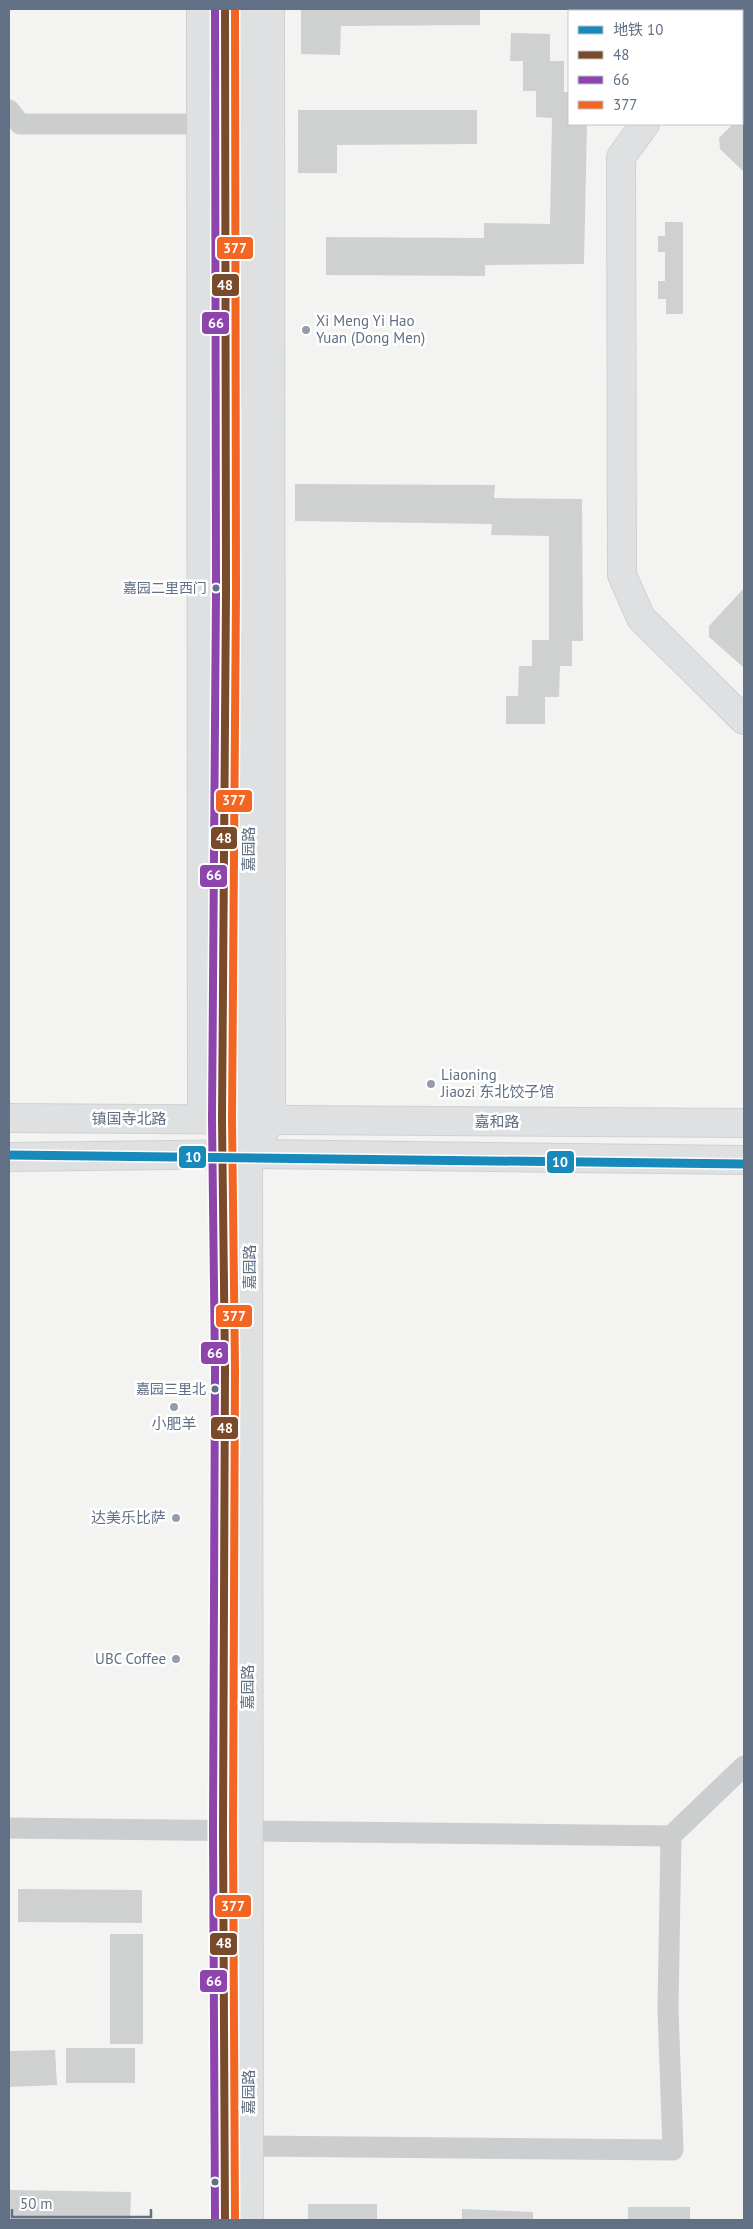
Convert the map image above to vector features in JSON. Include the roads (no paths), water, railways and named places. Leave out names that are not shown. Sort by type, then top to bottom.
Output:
[{"type":"main road","points":[[201,9],[212,1119]]},
{"type":"main road","name":"嘉园路","points":[[224,9],[226,602],[212,1119],[222,1154],[235,1830],[249,2146],[249,2220]]},
{"type":"main road","name":"嘉园路","points":[[224,2220],[250,1154],[260,1120],[247,9]]},
{"type":"main road","points":[[260,1120],[270,9]]},
{"type":"main road","points":[[644,125],[621,157],[622,575],[641,618],[744,720]]},
{"type":"main road","name":"镇国寺北路","points":[[9,1118],[260,1120]]},
{"type":"main road","name":"嘉和路","points":[[260,1120],[744,1124]]},
{"type":"main road","points":[[9,1157],[250,1154],[744,1160]]},
{"type":"street","points":[[9,110],[20,124],[201,124]]},
{"type":"street","points":[[9,1828],[671,1836],[744,1766]]},
{"type":"street","points":[[249,2146],[673,2150],[668,2009],[671,1836]]},
{"type":"metro line","name":"10","points":[[9,1155],[744,1164]]},
{"type":"place","name":"Xi Meng Yi Hao Yuan (Dong Men)","points":[[306,330]]},
{"type":"place","name":"嘉园二里西门","points":[[216,588]]},
{"type":"place","name":"Liaoning Jiaozi 东北饺子馆","points":[[431,1084]]},
{"type":"place","name":"嘉园三里北","points":[[215,1389]]},
{"type":"place","name":"小肥羊","points":[[174,1407]]},
{"type":"place","name":"达美乐比萨","points":[[176,1518]]},
{"type":"place","name":"UBC Coffee","points":[[176,1659]]}]
